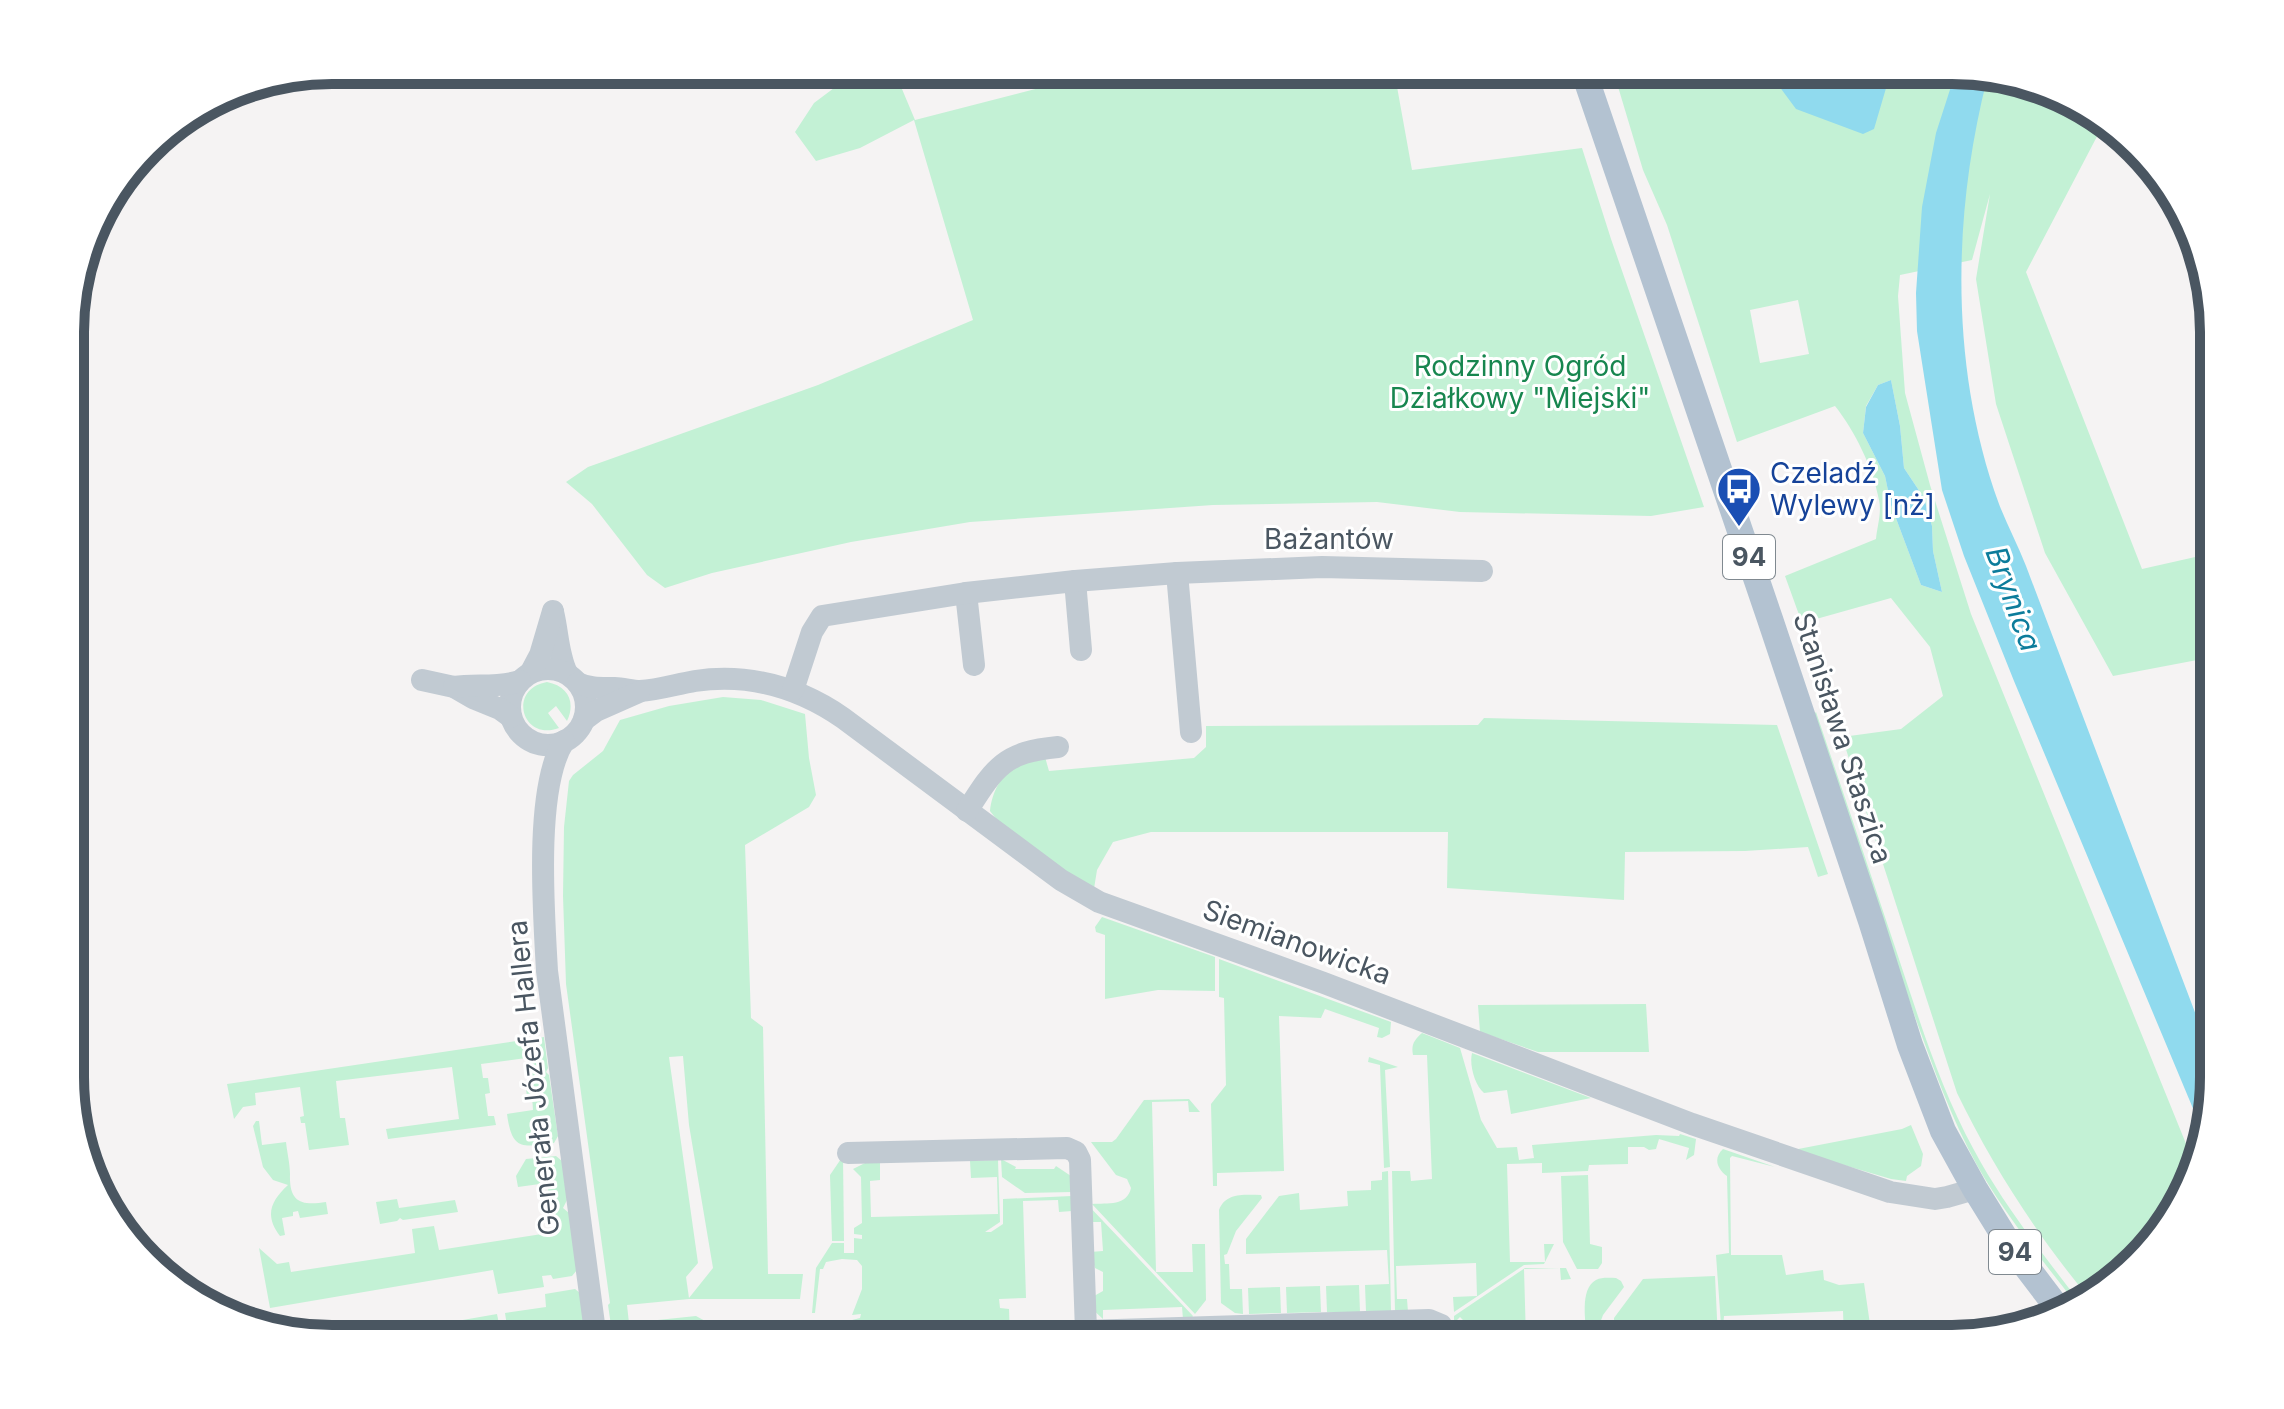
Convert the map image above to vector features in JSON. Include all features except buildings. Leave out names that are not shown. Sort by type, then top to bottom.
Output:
[{"type":"main road","name":"Stanisława Staszica","points":[[1588,84],[1765,604],[1910,1045],[1943,1131],[1975,1189],[2009,1244],[2054,1303]]},
{"type":"street","name":"Bażantów","points":[[793,690],[812,632],[822,616],[966,593],[1177,573],[1322,567],[1482,571]]},
{"type":"street","points":[[1177,573],[1191,732]]},
{"type":"street","points":[[1075,581],[1081,650]]},
{"type":"street","points":[[966,593],[974,665]]},
{"type":"street","points":[[553,611],[572,678],[586,701],[584,720],[576,732],[564,741],[548,745],[531,741],[516,729],[510,702],[515,687],[540,655],[553,611]]},
{"type":"street","points":[[454,687],[503,685],[549,668],[572,678]]},
{"type":"street","name":"Siemianowicka","points":[[572,678],[591,688],[640,691],[725,678],[764,682],[793,690],[818,701],[843,718],[1061,880],[1099,902],[1324,983],[1724,1136],[1890,1192],[1935,1199],[1975,1189]]},
{"type":"street","points":[[422,680],[454,687],[511,717]]},
{"type":"street","name":"Siemianowicka","points":[[584,720],[596,711],[640,691]]},
{"type":"street","name":"Generała Józefa Hallera","points":[[531,741],[545,809],[544,912],[548,992],[594,1325]]},
{"type":"street","name":"Generała Józefa Hallera","points":[[545,809],[564,741]]},
{"type":"street","points":[[967,811],[1007,760],[1024,752],[1058,747]]},
{"type":"street","points":[[848,1153],[1067,1148],[1076,1152],[1080,1160],[1086,1325]]},
{"type":"street","points":[[1291,1324],[1429,1320],[1439,1324]]},
{"type":"green space","name":"Rodzinny Ogród Działkowy \"Miejski\"","points":[[839,84],[900,84],[915,120],[1055,84],[1397,84],[1412,170],[1582,148],[1704,507],[1651,516],[1460,512],[1377,502],[1213,505],[970,522],[851,542],[712,573],[665,588],[647,575],[592,504],[566,482],[588,467],[818,385],[973,320],[914,120],[860,148],[816,161],[795,132],[814,103]]},
{"type":"green space","points":[[1617,84],[1984,86],[2016,92],[2047,103],[2099,132],[2026,272],[2142,569],[2199,556],[2199,660],[2113,676],[2045,553],[1996,404],[1976,279],[1990,194],[1972,260],[1900,275],[1898,296],[1905,393],[1971,614],[2189,1150],[2167,1201],[2149,1228],[2103,1274],[2082,1288],[2017,1200],[1957,1093],[1842,737],[1901,729],[1943,696],[1930,647],[1891,598],[1802,623],[1785,576],[1876,539],[1880,505],[1868,463],[1835,406],[1737,442],[1667,225],[1643,170]],"holes":[[[1798,300],[1809,354],[1760,363],[1750,310]],[[1891,380],[1904,468],[1924,498],[1932,526],[1933,551],[1942,592],[1921,585],[1891,505],[1885,476],[1863,433],[1866,406],[1878,385]]]},
{"type":"green space","points":[[547,682],[565,691],[571,707],[567,721],[556,706],[548,713],[559,728],[546,730],[536,728],[528,721],[523,703],[535,687]]},
{"type":"green space","points":[[723,697],[761,700],[805,714],[816,795],[809,807],[745,845],[751,1018],[763,1027],[768,1274],[803,1274],[800,1299],[689,1299],[627,1305],[629,1323],[696,1316],[707,1322],[706,1325],[611,1325],[608,1305],[566,984],[564,827],[569,781],[603,751],[620,720],[669,706]],"holes":[[[683,1056],[689,1125],[713,1268],[689,1298],[686,1277],[698,1263],[669,1057]]]},
{"type":"green space","points":[[1816,712],[1940,1078],[1974,1150],[1998,1191],[2073,1293],[2069,1295],[2000,1203],[1957,1124],[1930,1059],[1882,923],[1813,715]]},
{"type":"green space","points":[[1484,718],[1777,725],[1828,874],[1818,877],[1808,847],[1625,852],[1624,900],[1447,888],[1448,832],[1151,832],[1113,842],[1097,870],[1093,895],[997,820],[990,811],[999,783],[1023,762],[1045,757],[1049,771],[1194,758],[1206,747],[1206,726],[1478,725]]},
{"type":"green space","points":[[1102,917],[1215,957],[1215,991],[1158,990],[1105,999],[1105,935],[1096,932],[1095,927]]},
{"type":"green space","points":[[1219,959],[1391,1022],[1390,1034],[1382,1038],[1377,1037],[1379,1028],[1325,1009],[1321,1018],[1279,1016],[1284,1171],[1217,1173],[1217,1186],[1213,1186],[1211,1104],[1226,1085],[1224,998],[1219,997]]},
{"type":"green space","points":[[1646,1004],[1649,1052],[1538,1052],[1480,1032],[1478,1005]]},
{"type":"green space","points":[[1422,1033],[1460,1048],[1481,1120],[1497,1148],[1517,1147],[1519,1160],[1534,1158],[1532,1145],[1680,1134],[1696,1139],[1694,1155],[1686,1160],[1689,1148],[1659,1139],[1656,1149],[1628,1147],[1628,1164],[1589,1165],[1588,1171],[1542,1173],[1542,1163],[1507,1164],[1510,1262],[1544,1264],[1524,1265],[1454,1312],[1453,1297],[1477,1296],[1476,1263],[1396,1266],[1397,1299],[1407,1299],[1408,1312],[1395,1312],[1392,1171],[1410,1171],[1411,1181],[1432,1179],[1427,1055],[1413,1055],[1412,1051]]},
{"type":"green space","points":[[544,1037],[546,1072],[558,1136],[554,1143],[520,1144],[509,1126],[507,1114],[533,1110],[532,1096],[527,1096],[526,1089],[530,1088],[526,1058],[481,1064],[483,1078],[488,1078],[490,1093],[485,1094],[488,1116],[494,1116],[496,1125],[388,1139],[386,1129],[459,1119],[452,1067],[336,1081],[340,1118],[345,1118],[349,1145],[309,1150],[305,1123],[301,1123],[300,1117],[304,1116],[300,1087],[255,1093],[256,1105],[243,1107],[234,1119],[227,1084]]},
{"type":"green space","points":[[1472,1053],[1591,1098],[1511,1114],[1507,1090],[1484,1093],[1478,1085],[1472,1069]]},
{"type":"green space","points":[[1369,1057],[1398,1067],[1385,1070],[1390,1167],[1384,1168],[1380,1065],[1368,1062]]},
{"type":"green space","points":[[1189,1099],[1200,1112],[1189,1112],[1188,1101],[1152,1102],[1156,1272],[1193,1272],[1192,1244],[1205,1244],[1206,1300],[1195,1314],[1092,1204],[1121,1201],[1131,1188],[1127,1179],[1116,1175],[1091,1142],[1112,1142],[1116,1139],[1144,1100]]},
{"type":"green space","points":[[259,1121],[262,1145],[286,1142],[294,1196],[303,1202],[326,1202],[328,1214],[300,1218],[298,1211],[293,1212],[293,1216],[282,1218],[285,1235],[280,1236],[271,1215],[277,1197],[288,1185],[273,1180],[263,1167],[253,1126]]},
{"type":"green space","points":[[1911,1125],[1923,1154],[1921,1166],[1907,1176],[1906,1181],[1793,1150],[1902,1129]]},
{"type":"green space","points":[[1723,1149],[1775,1167],[1730,1158],[1731,1255],[1782,1255],[1786,1275],[1823,1270],[1824,1280],[1839,1285],[1864,1283],[1870,1324],[1843,1324],[1843,1311],[1724,1316],[1721,1324],[1716,1255],[1729,1253],[1727,1176],[1719,1167],[1717,1160]]},
{"type":"green space","points":[[556,1156],[562,1161],[567,1200],[563,1208],[569,1213],[577,1270],[572,1276],[553,1279],[551,1275],[542,1276],[544,1287],[498,1294],[493,1270],[270,1308],[259,1248],[277,1264],[289,1262],[291,1272],[415,1253],[412,1229],[434,1226],[439,1250],[555,1232],[547,1183],[518,1187],[516,1176],[526,1159]]},
{"type":"green space","points":[[843,1156],[844,1241],[832,1241],[830,1175]]},
{"type":"green space","points":[[1001,1159],[1015,1169],[1054,1169],[1056,1166],[1071,1176],[1072,1192],[1025,1193],[1002,1177]]},
{"type":"green space","points":[[998,1160],[1000,1222],[985,1232],[991,1232],[1003,1224],[1003,1199],[1072,1196],[1072,1211],[1059,1212],[1058,1200],[1023,1201],[1026,1298],[999,1299],[1000,1308],[1009,1309],[1010,1325],[848,1325],[848,1321],[860,1318],[861,1314],[852,1315],[862,1289],[862,1266],[857,1260],[842,1259],[826,1262],[820,1269],[815,1313],[812,1313],[816,1268],[832,1243],[844,1243],[844,1253],[854,1253],[854,1238],[862,1239],[862,1235],[854,1234],[854,1228],[862,1223],[861,1177],[853,1169],[865,1163],[880,1163],[880,1180],[870,1181],[871,1217],[998,1214],[997,1177],[971,1178],[970,1161]]},
{"type":"green space","points":[[1388,1171],[1391,1311],[1366,1312],[1365,1285],[1389,1284],[1387,1250],[1246,1254],[1246,1239],[1279,1196],[1299,1193],[1300,1210],[1348,1206],[1347,1191],[1371,1190],[1371,1181],[1382,1180],[1382,1172]]},
{"type":"green space","points":[[1588,1175],[1590,1244],[1602,1247],[1602,1263],[1598,1269],[1577,1269],[1563,1242],[1561,1176]]},
{"type":"green space","points":[[1261,1195],[1262,1198],[1236,1231],[1224,1255],[1225,1264],[1229,1264],[1230,1289],[1242,1289],[1243,1314],[1235,1313],[1221,1303],[1219,1210],[1231,1197]]},
{"type":"green space","points":[[397,1199],[399,1208],[455,1200],[458,1212],[400,1218],[380,1224],[376,1202]]},
{"type":"green space","points":[[1086,1203],[1193,1316],[1191,1319],[1183,1319],[1182,1307],[1103,1310],[1103,1319],[1089,1306],[1094,1296],[1103,1291],[1103,1272],[1095,1268],[1090,1252],[1103,1251],[1101,1222],[1086,1222]]},
{"type":"green space","points":[[1544,1244],[1554,1244],[1545,1262]]},
{"type":"green space","points":[[1525,1268],[1560,1268],[1524,1269],[1526,1324],[1467,1324],[1460,1317],[1454,1323],[1454,1316]]},
{"type":"green space","points":[[1560,1268],[1566,1268],[1571,1279],[1561,1280]]},
{"type":"green space","points":[[1715,1276],[1717,1324],[1614,1324],[1614,1318],[1643,1279]]},
{"type":"green space","points":[[1603,1278],[1616,1278],[1624,1287],[1600,1324],[1586,1324],[1587,1291],[1591,1284]]},
{"type":"green space","points":[[1359,1285],[1360,1312],[1327,1312],[1326,1286]]},
{"type":"green space","points":[[1320,1286],[1321,1312],[1287,1313],[1286,1287]]},
{"type":"green space","points":[[1280,1287],[1281,1313],[1249,1314],[1248,1288]]},
{"type":"green space","points":[[575,1289],[580,1293],[584,1325],[507,1325],[505,1313],[546,1307],[545,1294]]},
{"type":"green space","points":[[497,1314],[499,1325],[457,1325],[457,1321]]},
{"type":"water","points":[[1887,84],[1874,129],[1863,134],[1796,109],[1779,86]]},
{"type":"water","name":"Brynica","points":[[1952,84],[1985,86],[1975,131],[1962,239],[1964,347],[1972,400],[1983,453],[1999,504],[2026,566],[2199,1023],[2196,1116],[2014,681],[1964,556],[1942,490],[1917,331],[1916,293],[1922,207],[1936,133]]},
{"type":"water","points":[[1891,380],[1904,468],[1924,498],[1932,526],[1933,551],[1942,592],[1921,585],[1891,505],[1885,476],[1863,433],[1866,407],[1878,385]]},
{"type":"place","name":"Czeladź Wylewy [nż]","points":[[1739,528]]}]
